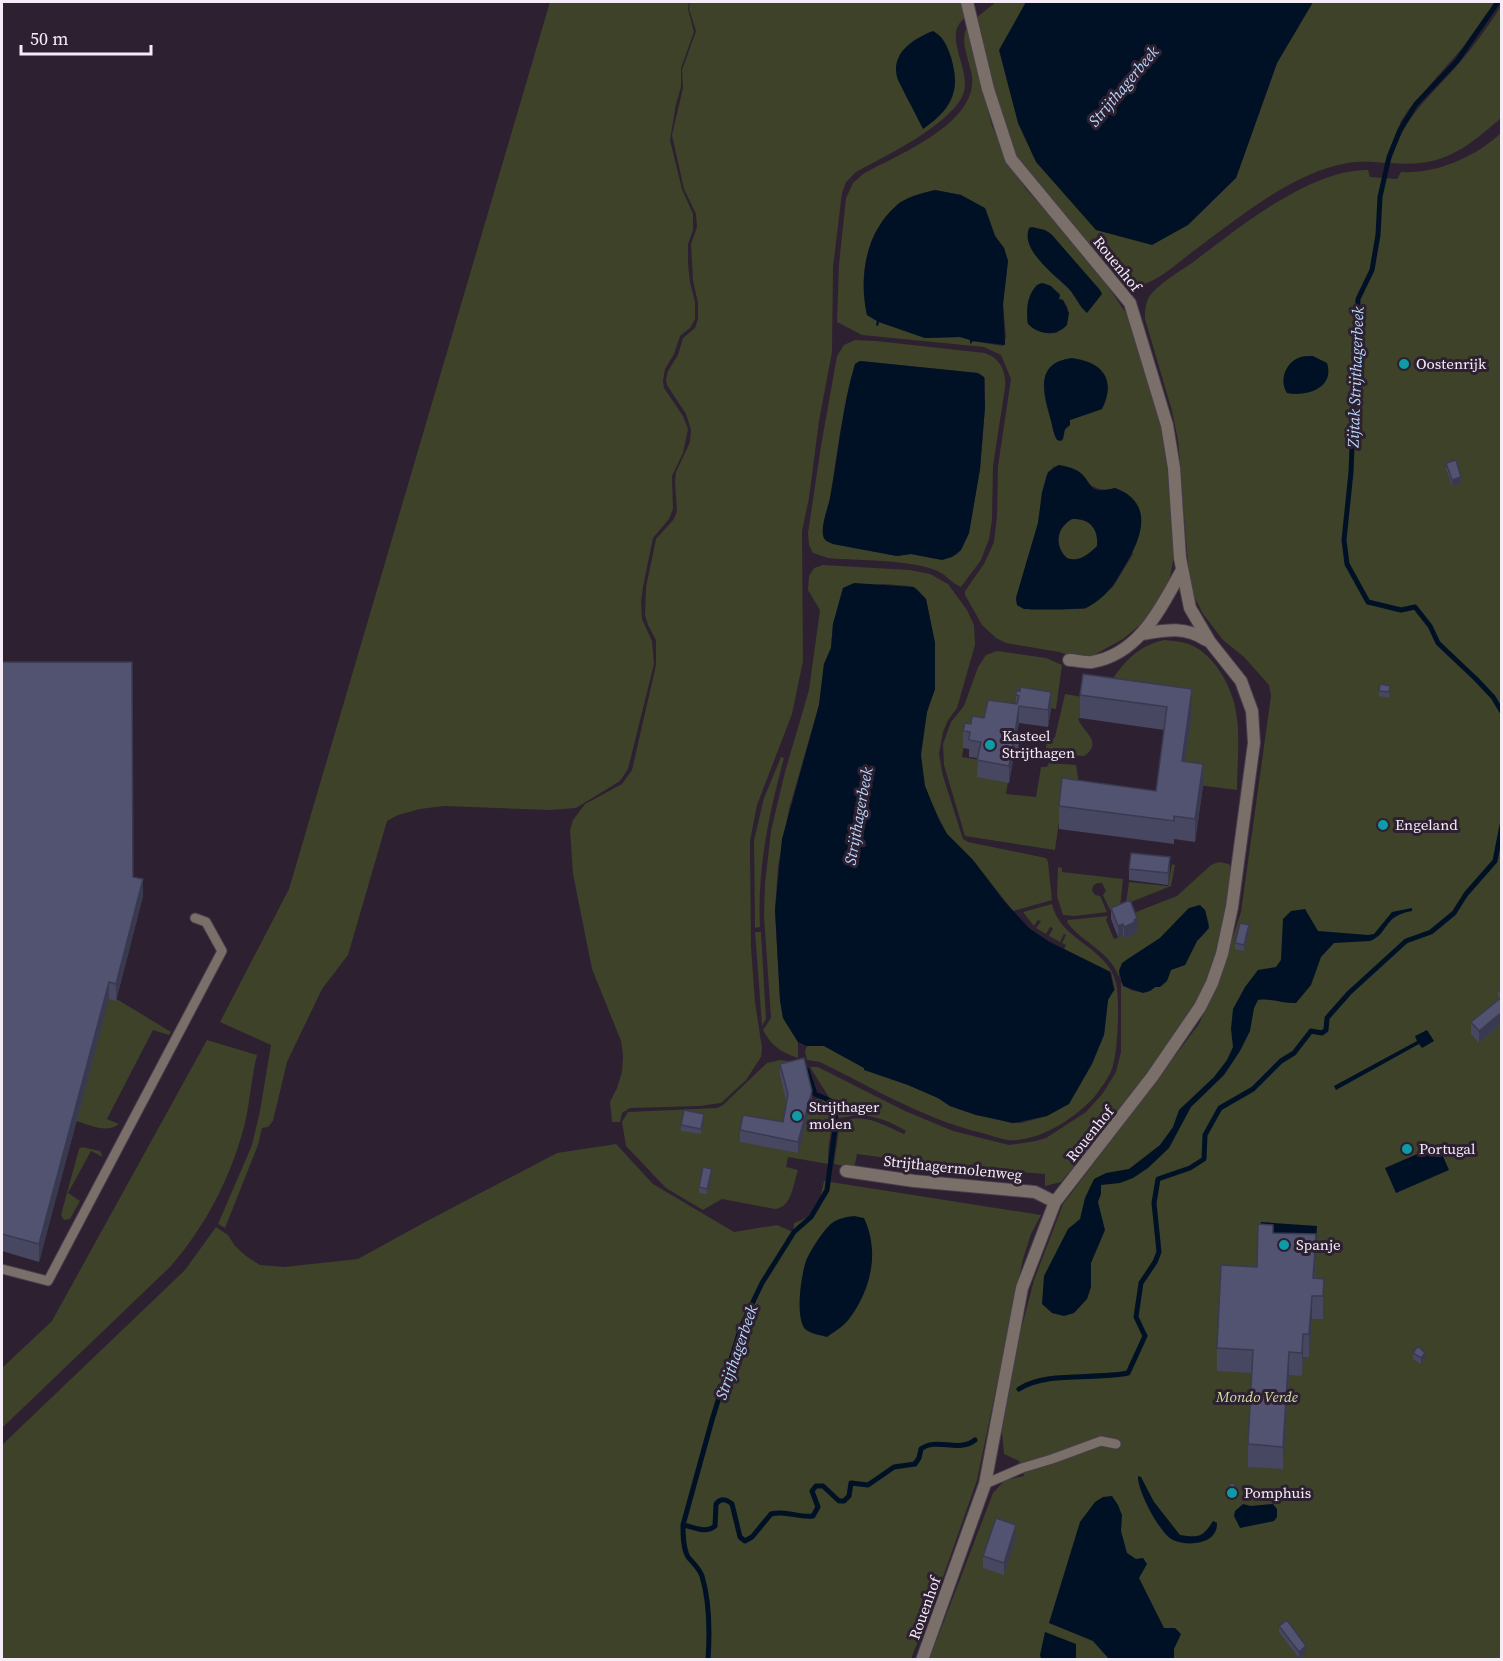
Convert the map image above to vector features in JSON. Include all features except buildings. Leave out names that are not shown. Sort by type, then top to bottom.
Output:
[{"type":"street","name":"Rouenhof","points":[[922,1659],[985,1484],[1022,1288],[1055,1202],[1126,1113],[1200,1007],[1212,983],[1222,954],[1240,856],[1254,743],[1252,711],[1241,681],[1210,642],[1190,608],[1182,570],[1174,468],[1167,425],[1130,303],[1011,159],[988,89],[967,2]]},
{"type":"street","points":[[1069,660],[1090,662],[1117,654],[1142,634],[1152,622],[1182,570]]},
{"type":"street","name":"Rouenhof","points":[[1142,634],[1180,629],[1196,633],[1210,642]]},
{"type":"street","name":"Strijthagermolenweg","points":[[846,1171],[914,1181],[1035,1192],[1055,1202]]},
{"type":"lane","points":[[2,1269],[48,1281],[222,951],[206,922],[195,918]]},
{"type":"lane","points":[[985,1484],[1022,1468],[1101,1441],[1116,1444]]},
{"type":"green space","points":[[550,2],[689,2],[688,9],[694,32],[681,68],[681,87],[670,140],[682,189],[693,214],[693,230],[688,244],[688,263],[695,302],[695,319],[690,328],[680,336],[674,354],[665,369],[663,381],[664,388],[683,416],[688,429],[683,453],[672,476],[673,509],[669,519],[653,538],[643,587],[642,619],[652,641],[654,664],[628,769],[620,781],[576,808],[550,810],[444,806],[420,809],[398,815],[387,821],[348,955],[322,989],[287,1062],[273,1121],[268,1127],[262,1128],[258,1145],[225,1228],[218,1224],[252,1145],[271,1045],[220,1022],[289,889]]},
{"type":"green space","points":[[690,2],[962,2],[965,18],[958,26],[956,44],[965,87],[962,97],[943,119],[915,139],[856,172],[846,182],[842,193],[833,267],[832,352],[802,531],[803,661],[792,714],[757,805],[750,841],[751,947],[755,1002],[762,1048],[761,1057],[746,1080],[721,1103],[700,1106],[630,1108],[622,1113],[620,1122],[612,1122],[610,1102],[622,1072],[621,1041],[592,969],[573,874],[570,830],[573,820],[585,804],[622,784],[632,770],[656,665],[656,640],[645,615],[646,587],[656,539],[674,519],[677,511],[676,472],[690,442],[691,430],[686,414],[666,380],[683,338],[695,328],[698,319],[691,244],[697,227],[696,214],[684,189],[672,135],[683,88],[682,70],[696,31],[689,9]],"holes":[[[903,50],[949,53],[955,83],[952,95],[943,111],[909,102],[900,83],[897,69],[899,56]]]},
{"type":"green space","points":[[996,2],[1026,2],[1024,3],[1236,178],[1277,63],[1313,2],[1495,2],[1463,47],[1409,109],[1401,121],[1385,163],[1348,163],[1306,176],[1246,212],[1160,276],[1143,285],[1124,287],[1017,159],[989,78],[976,18]]},
{"type":"green space","points":[[1501,6],[1501,118],[1463,148],[1451,154],[1424,163],[1390,163],[1403,131],[1411,119],[1471,49]]},
{"type":"green space","points":[[967,27],[992,126],[1009,164],[1026,189],[1089,259],[1128,316],[1160,421],[1167,467],[1173,538],[1170,578],[1141,624],[1123,639],[1094,655],[1076,657],[1006,643],[996,638],[982,625],[965,595],[965,591],[984,564],[994,542],[998,466],[1011,379],[1001,355],[984,347],[862,335],[837,322],[839,264],[846,198],[853,183],[863,174],[932,136],[962,109],[970,94],[972,77],[964,39]],"holes":[[[935,190],[961,195],[986,210],[995,236],[1004,248],[1008,261],[1003,304],[1006,337],[1003,346],[972,341],[970,344],[971,340],[960,337],[925,338],[879,322],[876,325],[877,321],[867,315],[864,301],[864,271],[871,242],[886,217],[900,203]],[[1030,228],[1049,232],[1102,294],[1082,308],[1072,292],[1035,254],[1028,237]],[[1042,283],[1048,285],[1060,294],[1059,299],[1063,300],[1068,308],[1057,333],[1040,331],[1027,322],[1028,301],[1037,285]],[[1072,358],[1102,409],[1070,420],[1070,425],[1056,438],[1044,395],[1045,378],[1053,365]],[[1059,465],[1074,472],[1092,486],[1106,490],[1115,488],[1133,554],[1113,587],[1085,609],[1024,609],[1017,605],[1016,598],[1038,523],[1046,476],[1053,467]]]},
{"type":"green space","name":"Mondo Verde","points":[[1501,133],[1501,1659],[929,1660],[993,1493],[1005,1480],[1024,1476],[1019,1461],[1004,1454],[1002,1431],[1017,1345],[1034,1280],[1063,1204],[1199,1024],[1220,976],[1241,912],[1271,696],[1269,685],[1244,657],[1223,640],[1203,614],[1190,588],[1178,440],[1172,411],[1145,319],[1148,300],[1153,292],[1169,278],[1252,218],[1275,203],[1322,179],[1346,172],[1368,170],[1370,177],[1397,179],[1401,172],[1428,170],[1455,162],[1479,150]]},
{"type":"green space","points":[[855,340],[876,341],[985,353],[995,358],[1004,371],[1005,388],[993,466],[992,520],[989,539],[981,560],[961,587],[939,572],[923,566],[897,562],[828,558],[813,553],[809,545],[808,533],[821,446],[837,356],[844,345]],"holes":[[[860,361],[977,373],[985,378],[980,469],[969,533],[961,550],[956,555],[937,559],[911,554],[897,556],[833,544],[828,511],[840,433],[855,364]]]},
{"type":"green space","points":[[1072,519],[1083,520],[1092,525],[1097,540],[1097,546],[1094,549],[1084,557],[1076,559],[1067,558],[1059,543],[1060,532]]},
{"type":"green space","points":[[823,565],[910,570],[930,574],[948,584],[967,610],[974,625],[975,645],[957,708],[943,732],[939,754],[943,776],[963,839],[968,842],[1046,858],[1052,900],[1013,911],[973,860],[947,834],[931,802],[925,787],[921,765],[921,744],[928,706],[935,689],[935,643],[926,599],[917,589],[909,586],[884,584],[843,588],[833,624],[831,648],[824,664],[819,705],[789,809],[778,866],[775,910],[780,1000],[783,1018],[798,1042],[798,1058],[777,1048],[763,1030],[771,1018],[764,916],[765,883],[771,831],[785,772],[809,690],[820,610],[808,590],[809,576],[814,568]]},
{"type":"green space","points":[[1164,640],[1184,643],[1199,649],[1214,663],[1230,689],[1237,717],[1237,790],[1182,783],[1191,712],[1109,684],[1132,656],[1146,646]]},
{"type":"green space","points":[[997,651],[1046,658],[1062,665],[1056,709],[1016,703],[1012,719],[984,736],[966,732],[962,757],[980,760],[1008,782],[1006,794],[1036,797],[1041,767],[1047,767],[1049,763],[1076,765],[1082,803],[1062,801],[1055,850],[965,836],[944,765],[943,744],[951,722],[964,706],[978,667],[986,655]]},
{"type":"green space","points":[[1065,694],[1083,697],[1078,719],[1092,742],[1090,751],[1084,756],[1051,754],[1046,748],[1047,741],[1055,737]]},
{"type":"green space","points":[[781,757],[784,758],[762,863],[760,927],[755,928],[754,840],[764,798]]},
{"type":"green space","points":[[1219,862],[1229,864],[1233,873],[1212,969],[1205,986],[1184,1022],[1114,1118],[1061,1182],[1045,1186],[1045,1174],[947,1166],[857,1154],[854,1168],[834,1164],[840,1122],[857,1118],[865,1119],[904,1134],[906,1131],[890,1122],[871,1116],[856,1115],[839,1118],[835,1107],[810,1067],[818,1067],[905,1111],[953,1131],[1009,1145],[1046,1138],[1086,1112],[1103,1093],[1116,1072],[1121,1052],[1121,982],[1130,989],[1140,992],[1155,988],[1171,970],[1185,965],[1209,924],[1205,910],[1189,908],[1160,938],[1126,960],[1119,971],[1119,977],[1109,960],[1073,929],[1067,922],[1068,920],[1108,916],[1106,920],[1114,939],[1123,935],[1125,938],[1135,934],[1131,914],[1177,896],[1211,865]]},
{"type":"green space","points":[[1172,864],[1175,865],[1171,886],[1126,904],[1129,882],[1168,886]]},
{"type":"green space","points":[[1058,867],[1062,868],[1062,872],[1123,879],[1120,907],[1110,910],[1103,895],[1106,891],[1102,883],[1097,883],[1093,886],[1092,891],[1095,895],[1100,896],[1107,912],[1075,916],[1063,915],[1057,896]]},
{"type":"green space","points":[[1052,904],[1064,927],[1104,961],[1111,971],[1117,991],[1117,1039],[1112,1069],[1095,1096],[1067,1120],[1032,1137],[1020,1140],[1002,1139],[940,1120],[820,1062],[807,1060],[805,1051],[808,1044],[824,1046],[868,1070],[976,1115],[990,1116],[1011,1123],[1021,1123],[1047,1116],[1104,1035],[1108,1000],[1110,994],[1115,990],[1111,972],[1064,949],[1066,945],[1062,943],[1066,935],[1064,934],[1060,942],[1049,936],[1053,928],[1050,927],[1046,934],[1036,928],[1041,921],[1038,920],[1034,926],[1023,912]]},
{"type":"green space","points":[[755,932],[761,932],[766,1019],[762,1026]]},
{"type":"green space","points":[[110,995],[171,1032],[169,1035],[153,1030],[107,1119],[119,1124],[104,1128],[76,1121]]},
{"type":"green space","points":[[207,1040],[257,1055],[244,1127],[232,1165],[215,1201],[206,1218],[171,1266],[2,1428],[2,1368],[52,1321]]},
{"type":"green space","points":[[780,1060],[803,1063],[788,1105],[798,1153],[811,1100],[821,1099],[827,1102],[831,1106],[832,1113],[828,1164],[788,1157],[786,1167],[798,1170],[791,1194],[781,1207],[775,1209],[722,1199],[703,1210],[666,1188],[626,1146],[622,1122],[628,1112],[717,1108],[767,1063]]},
{"type":"green space","points":[[616,1144],[653,1184],[734,1232],[777,1225],[793,1232],[794,1223],[809,1216],[817,1208],[824,1181],[1041,1215],[1031,1234],[1023,1259],[977,1480],[911,1659],[2,1660],[2,1445],[185,1270],[216,1227],[228,1235],[235,1246],[246,1256],[260,1265],[284,1267],[358,1259],[557,1153]]},
{"type":"green space","points":[[82,1147],[100,1151],[103,1157],[91,1151],[68,1193],[80,1201],[70,1219],[64,1220],[61,1215],[79,1149]]},
{"type":"water","points":[[1026,2],[1313,2],[1277,63],[1236,178],[1188,225],[1152,245],[1096,230],[1036,162],[1018,123],[999,50]]},
{"type":"water","points":[[933,31],[942,39],[951,57],[955,80],[952,98],[947,106],[933,122],[923,129],[898,80],[896,71],[904,49],[910,43]]},
{"type":"water","points":[[935,190],[961,195],[985,208],[995,236],[1004,248],[1008,261],[1003,304],[1005,345],[973,341],[970,344],[970,340],[960,337],[925,338],[879,322],[878,326],[877,321],[867,315],[864,271],[877,229],[904,200]]},
{"type":"water","points":[[1029,228],[1045,230],[1052,235],[1100,290],[1102,294],[1087,313],[1069,289],[1040,262],[1034,253],[1029,245],[1028,236]]},
{"type":"water","points":[[1042,283],[1051,286],[1060,295],[1059,299],[1063,300],[1069,313],[1067,325],[1053,333],[1042,332],[1028,324],[1029,298],[1037,285]]},
{"type":"water","points":[[1313,356],[1327,363],[1327,379],[1323,385],[1303,394],[1287,393],[1284,378],[1290,364],[1300,357]]},
{"type":"water","points":[[1072,358],[1083,360],[1099,368],[1107,381],[1108,389],[1102,409],[1070,420],[1070,425],[1065,429],[1061,441],[1057,440],[1054,432],[1044,380],[1052,366]]},
{"type":"water","points":[[860,361],[978,373],[984,377],[985,407],[980,469],[969,533],[961,550],[952,557],[942,560],[911,554],[897,556],[833,544],[826,541],[824,537],[823,525],[831,493],[847,396],[855,364]]},
{"type":"water","points":[[1059,465],[1074,469],[1083,475],[1095,489],[1115,488],[1128,495],[1136,503],[1140,512],[1139,534],[1130,556],[1109,590],[1088,607],[1024,609],[1017,605],[1016,598],[1038,523],[1042,492],[1048,472]],"holes":[[[1072,519],[1092,525],[1096,534],[1097,546],[1084,557],[1071,559],[1067,558],[1060,548],[1059,537],[1067,523]]]},
{"type":"water","points":[[854,583],[914,587],[926,599],[935,643],[935,689],[927,712],[921,755],[925,786],[947,834],[973,860],[1004,901],[1029,928],[1048,941],[1110,972],[1114,990],[1108,1000],[1104,1035],[1092,1064],[1069,1104],[1047,1116],[1013,1123],[976,1115],[950,1106],[908,1085],[864,1070],[824,1046],[807,1046],[798,1042],[783,1018],[775,910],[782,839],[819,705],[824,664],[831,648],[833,624],[843,588]]},
{"type":"water","points":[[1200,905],[1205,910],[1209,928],[1197,941],[1185,965],[1171,970],[1167,981],[1150,991],[1143,993],[1123,986],[1119,971],[1122,963],[1160,938],[1189,908]]},
{"type":"water","points":[[1412,908],[1412,911],[1396,917],[1381,934],[1370,941],[1334,943],[1321,957],[1311,985],[1296,1003],[1258,1000],[1254,1008],[1250,1031],[1240,1051],[1224,1075],[1191,1107],[1169,1148],[1148,1168],[1133,1178],[1120,1183],[1101,1185],[1098,1202],[1105,1230],[1091,1263],[1091,1287],[1087,1299],[1074,1313],[1064,1316],[1052,1313],[1042,1304],[1044,1276],[1068,1229],[1080,1219],[1085,1198],[1094,1179],[1106,1173],[1129,1169],[1160,1145],[1173,1127],[1179,1110],[1214,1077],[1227,1060],[1233,1047],[1231,1029],[1233,1009],[1258,970],[1276,967],[1281,960],[1283,919],[1291,911],[1305,909],[1318,931],[1368,935],[1374,934],[1392,912]]},
{"type":"water","points":[[1427,1030],[1434,1041],[1422,1048],[1419,1044],[1336,1090],[1334,1086],[1417,1041],[1415,1036]]},
{"type":"water","points":[[1438,1145],[1449,1170],[1396,1193],[1385,1168]]},
{"type":"water","points":[[854,1216],[864,1218],[872,1244],[868,1283],[857,1308],[844,1324],[827,1337],[813,1333],[805,1329],[800,1315],[802,1276],[806,1261],[818,1240],[832,1223]]},
{"type":"water","points":[[1261,1222],[1317,1226],[1315,1256],[1261,1247]]},
{"type":"water","points":[[1138,1476],[1141,1477],[1154,1502],[1180,1535],[1200,1535],[1213,1521],[1217,1523],[1213,1536],[1201,1542],[1187,1543],[1173,1540],[1168,1536],[1145,1501]]},
{"type":"water","points":[[1112,1496],[1122,1515],[1121,1531],[1127,1553],[1136,1559],[1143,1558],[1147,1564],[1139,1578],[1164,1628],[1175,1628],[1181,1634],[1174,1649],[1174,1659],[1109,1659],[1093,1641],[1049,1623],[1080,1522],[1095,1502],[1103,1497]]},
{"type":"water","points":[[1243,1504],[1251,1506],[1273,1504],[1277,1509],[1277,1517],[1274,1521],[1240,1528],[1234,1516],[1235,1511]]},
{"type":"water","points":[[1045,1632],[1076,1644],[1076,1659],[1041,1659]]},
{"type":"waterway","name":"Zijtak Strijthagerbeek","points":[[1498,2],[1457,61],[1416,104],[1400,130],[1389,157],[1380,197],[1378,235],[1372,270],[1358,299],[1351,472],[1344,540],[1347,564],[1368,602],[1401,610],[1415,607],[1430,626],[1438,643],[1493,697],[1502,712]]},
{"type":"waterway","name":"Zijtak Strijthagerbeek","points":[[1019,1389],[1030,1383],[1056,1378],[1128,1373],[1145,1336],[1136,1317],[1141,1283],[1159,1252],[1154,1203],[1158,1179],[1190,1168],[1204,1159],[1205,1135],[1220,1108],[1253,1089],[1281,1061],[1294,1053],[1311,1031],[1322,1033],[1326,1030],[1327,1018],[1349,993],[1406,941],[1431,932],[1454,913],[1466,894],[1495,861],[1502,825]]},
{"type":"waterway","name":"Strijthagerbeek","points":[[708,1660],[707,1596],[701,1573],[686,1553],[683,1525],[741,1327],[762,1283],[794,1232],[811,1217],[827,1190],[835,1116],[831,1101],[815,1094],[807,1070]]},
{"type":"waterway","name":"Zijtak Strijthagerbeek","points":[[683,1525],[703,1530],[715,1526],[716,1504],[726,1500],[732,1504],[740,1537],[745,1541],[752,1537],[771,1514],[813,1516],[818,1507],[812,1491],[816,1486],[823,1486],[839,1501],[844,1501],[849,1496],[851,1483],[868,1485],[894,1467],[915,1464],[921,1449],[927,1446],[962,1445],[975,1440]]},
{"type":"place","name":"Oostenrijk","points":[[1404,364]]},
{"type":"place","name":"Kasteel Strijthagen","points":[[990,745]]},
{"type":"place","name":"Engeland","points":[[1383,825]]},
{"type":"place","name":"Strijthager molen","points":[[797,1116]]},
{"type":"place","name":"Portugal","points":[[1407,1149]]},
{"type":"place","name":"Spanje","points":[[1284,1245]]},
{"type":"place","name":"Pomphuis","points":[[1232,1493]]}]
